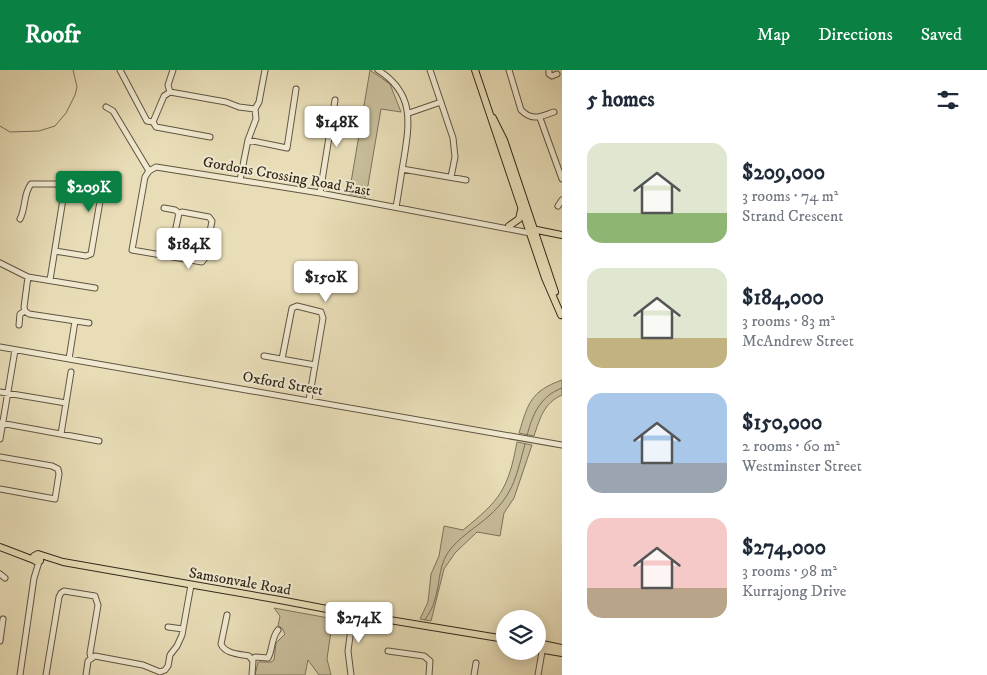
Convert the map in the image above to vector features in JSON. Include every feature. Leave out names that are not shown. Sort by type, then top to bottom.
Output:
[{"type":"main road","points":[[475,70],[532,231],[545,278],[562,317]]},
{"type":"main road","points":[[498,134],[521,209],[539,244],[562,317]]},
{"type":"main road","points":[[509,226],[519,219],[521,209]]},
{"type":"main road","points":[[532,231],[550,236],[562,236]]},
{"type":"main road","points":[[532,231],[562,236]]},
{"type":"main road","points":[[539,244],[543,238],[550,236]]},
{"type":"main road","name":"Samsonvale Road","points":[[2,548],[19,550],[37,559],[496,639]]},
{"type":"main road","points":[[546,647],[562,648]]},
{"type":"main road","points":[[546,648],[562,653]]},
{"type":"street","points":[[120,70],[148,121],[153,122],[156,127],[210,137]]},
{"type":"street","points":[[170,92],[168,85],[173,70]]},
{"type":"street","points":[[240,180],[248,140],[256,119],[255,110],[259,102],[264,70]]},
{"type":"street","points":[[378,70],[393,82],[400,91],[409,112],[396,208]]},
{"type":"street","points":[[430,70],[453,138],[455,149],[451,177]]},
{"type":"street","points":[[509,70],[521,110],[529,116],[540,118],[554,112]]},
{"type":"street","points":[[550,70],[549,74],[552,76],[560,74]]},
{"type":"street","points":[[248,140],[287,148],[296,89]]},
{"type":"street","points":[[153,122],[164,96],[170,92],[226,102],[255,110]]},
{"type":"street","points":[[320,193],[335,100]]},
{"type":"street","points":[[409,112],[441,102]]},
{"type":"street","points":[[106,107],[113,111],[149,171],[144,180],[132,250],[200,262],[204,261],[212,222],[209,217],[179,213],[175,210],[164,208]]},
{"type":"street","points":[[540,118],[559,160],[562,179]]},
{"type":"street","name":"Gordons Crossing Road East","points":[[149,171],[160,167],[320,193],[532,231]]},
{"type":"street","points":[[402,169],[466,180]]},
{"type":"street","points":[[20,219],[23,214],[28,188],[31,184],[58,184],[96,176],[104,178],[105,182],[91,254],[86,256],[55,251]]},
{"type":"street","points":[[50,280],[63,199],[58,184]]},
{"type":"street","points":[[558,206],[562,200]]},
{"type":"street","points":[[170,256],[179,213]]},
{"type":"street","name":"Gordons Crossing Road East","points":[[498,226],[509,226],[532,231]]},
{"type":"street","points":[[0,263],[28,276],[95,288]]},
{"type":"street","points":[[25,311],[28,276]]},
{"type":"street","points":[[282,359],[292,308],[297,306],[319,310],[323,314],[323,318],[309,400]]},
{"type":"street","points":[[25,311],[29,314],[88,323]]},
{"type":"street","points":[[18,325],[20,314],[25,311]]},
{"type":"street","points":[[69,359],[74,321]]},
{"type":"street","name":"Oxford Street","points":[[0,347],[562,445]]},
{"type":"street","points":[[0,438],[15,350]]},
{"type":"street","points":[[264,356],[315,365]]},
{"type":"street","points":[[61,434],[71,372]]},
{"type":"street","points":[[0,392],[66,403]]},
{"type":"street","points":[[1,424],[99,441]]},
{"type":"street","points":[[0,457],[52,466],[58,469],[59,474],[54,499],[0,490]]},
{"type":"street","points":[[20,675],[37,559]]},
{"type":"street","points":[[0,574],[5,578]]},
{"type":"street","points":[[86,675],[88,661],[95,656],[131,662],[167,673],[170,655],[182,635],[191,585]]},
{"type":"street","points":[[46,675],[60,593],[95,596],[99,599],[90,653],[91,658]]},
{"type":"street","points":[[351,675],[348,651],[353,614]]},
{"type":"street","points":[[226,615],[221,644],[223,648],[227,651],[249,656],[252,659]]},
{"type":"street","points":[[0,641],[3,619]]},
{"type":"street","points":[[168,627],[183,629]]},
{"type":"street","points":[[252,659],[259,657],[268,658],[274,634],[278,630]]},
{"type":"street","points":[[388,650],[424,656],[430,661],[430,675]]},
{"type":"street","points":[[252,659],[252,675]]},
{"type":"street","points":[[538,675],[539,660]]},
{"type":"street","points":[[474,675],[476,663]]},
{"type":"shaded area","points":[[370,70],[390,84],[401,112],[381,109],[366,197],[349,194]]},
{"type":"shaded area","points":[[562,380],[562,395],[547,407],[534,436],[519,433],[532,399],[543,389]]},
{"type":"shaded area","points":[[517,442],[532,445],[514,498],[504,513],[500,536],[477,532],[455,553],[444,569],[431,621],[420,619],[428,602],[431,574],[439,556],[444,526],[463,530],[494,502],[506,483]]},
{"type":"shaded area","points":[[274,608],[345,621],[344,633],[331,631],[327,659],[331,675],[319,675],[308,660],[305,675],[255,675],[258,662],[271,662],[274,660],[276,643],[285,634],[282,628],[278,626],[280,616]]},
{"type":"waterway","points":[[0,126],[10,132],[39,131],[55,126],[66,113],[75,95],[77,87],[73,70]]},
{"type":"waterway","points":[[527,436],[531,421],[538,407],[554,391],[562,388]]},
{"type":"waterway","points":[[425,620],[432,609],[442,566],[447,554],[467,533],[490,515],[510,491],[525,444]]}]
